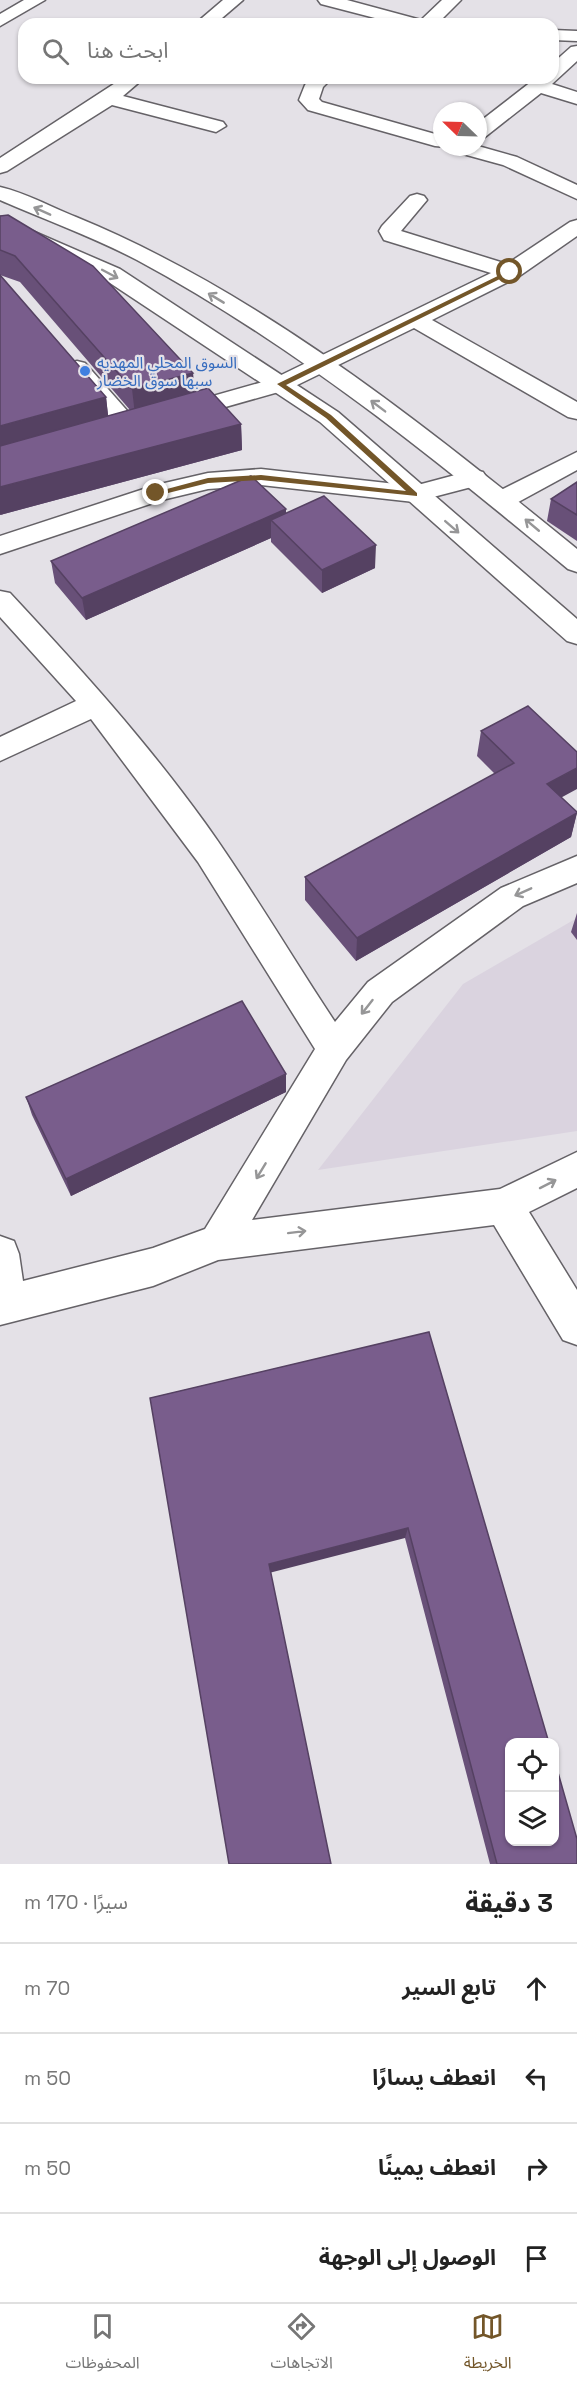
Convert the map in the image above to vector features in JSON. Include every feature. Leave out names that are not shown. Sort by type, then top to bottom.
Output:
[{"type":"street","points":[[3,17],[36,0]]},
{"type":"street","points":[[212,18],[234,0]]},
{"type":"street","points":[[327,0],[380,18]]},
{"type":"street","points":[[433,18],[452,0]]},
{"type":"street","points":[[559,35],[577,36]]},
{"type":"street","points":[[559,68],[577,51]]},
{"type":"street","points":[[0,167],[127,84]]},
{"type":"street","points":[[318,84],[309,94],[309,100],[315,106],[433,139]]},
{"type":"street","points":[[487,126],[541,84]]},
{"type":"street","points":[[555,84],[577,98]]},
{"type":"street","points":[[109,98],[216,126]]},
{"type":"street","points":[[487,155],[510,161],[577,193]]},
{"type":"street","points":[[0,193],[144,256],[323,365],[474,478],[577,563]]},
{"type":"street","points":[[417,200],[390,231],[392,235],[510,272]]},
{"type":"street","points":[[0,223],[112,274],[329,417],[414,494],[577,634]]},
{"type":"street","points":[[62,349],[118,431],[281,384],[416,320],[510,272],[577,226]]},
{"type":"street","points":[[416,320],[577,412]]},
{"type":"street","points":[[502,500],[577,460]]},
{"type":"street","points":[[0,545],[156,493],[208,481],[261,477],[414,494],[474,478]]},
{"type":"street","points":[[0,600],[96,704],[165,790],[211,856],[286,979],[334,1049]]},
{"type":"street","points":[[2,753],[96,704]]},
{"type":"street","points":[[218,1242],[334,1049],[380,992],[512,897],[577,869]]},
{"type":"street","points":[[0,1254],[4,1305],[153,1267],[218,1242],[504,1206],[577,1169]]},
{"type":"street","points":[[504,1206],[577,1326]]},
{"type":"shaded area","points":[[577,918],[577,1131],[318,1170],[463,984]]},
{"type":"building","points":[[8,215],[93,266],[193,373],[132,389],[15,256],[0,250],[0,216]]},
{"type":"building","points":[[0,275],[106,397],[0,426]]},
{"type":"building","points":[[208,388],[241,424],[0,487],[0,446]]},
{"type":"building","points":[[251,476],[286,509],[82,598],[51,561]]},
{"type":"building","points":[[577,482],[577,515],[551,499]]},
{"type":"building","points":[[324,496],[376,545],[322,570],[271,520]]},
{"type":"building","points":[[528,706],[577,752],[577,768],[547,784],[577,813],[357,938],[305,877],[514,763],[481,731]]},
{"type":"building","points":[[242,1001],[286,1074],[66,1179],[26,1097]]},
{"type":"building","points":[[429,1332],[548,1738],[505,1738],[505,1846],[559,1846],[559,1776],[577,1839],[577,1864],[497,1864],[408,1528],[269,1564],[331,1864],[229,1864],[150,1398]]},
{"type":"place","name":"السوق المحلي المهديه سبها سوق الخضار","points":[[85,371]]},
{"type":"route","points":[[156,493],[208,481],[261,477],[315,481],[414,494],[329,417],[281,384],[416,320],[510,272]]}]
